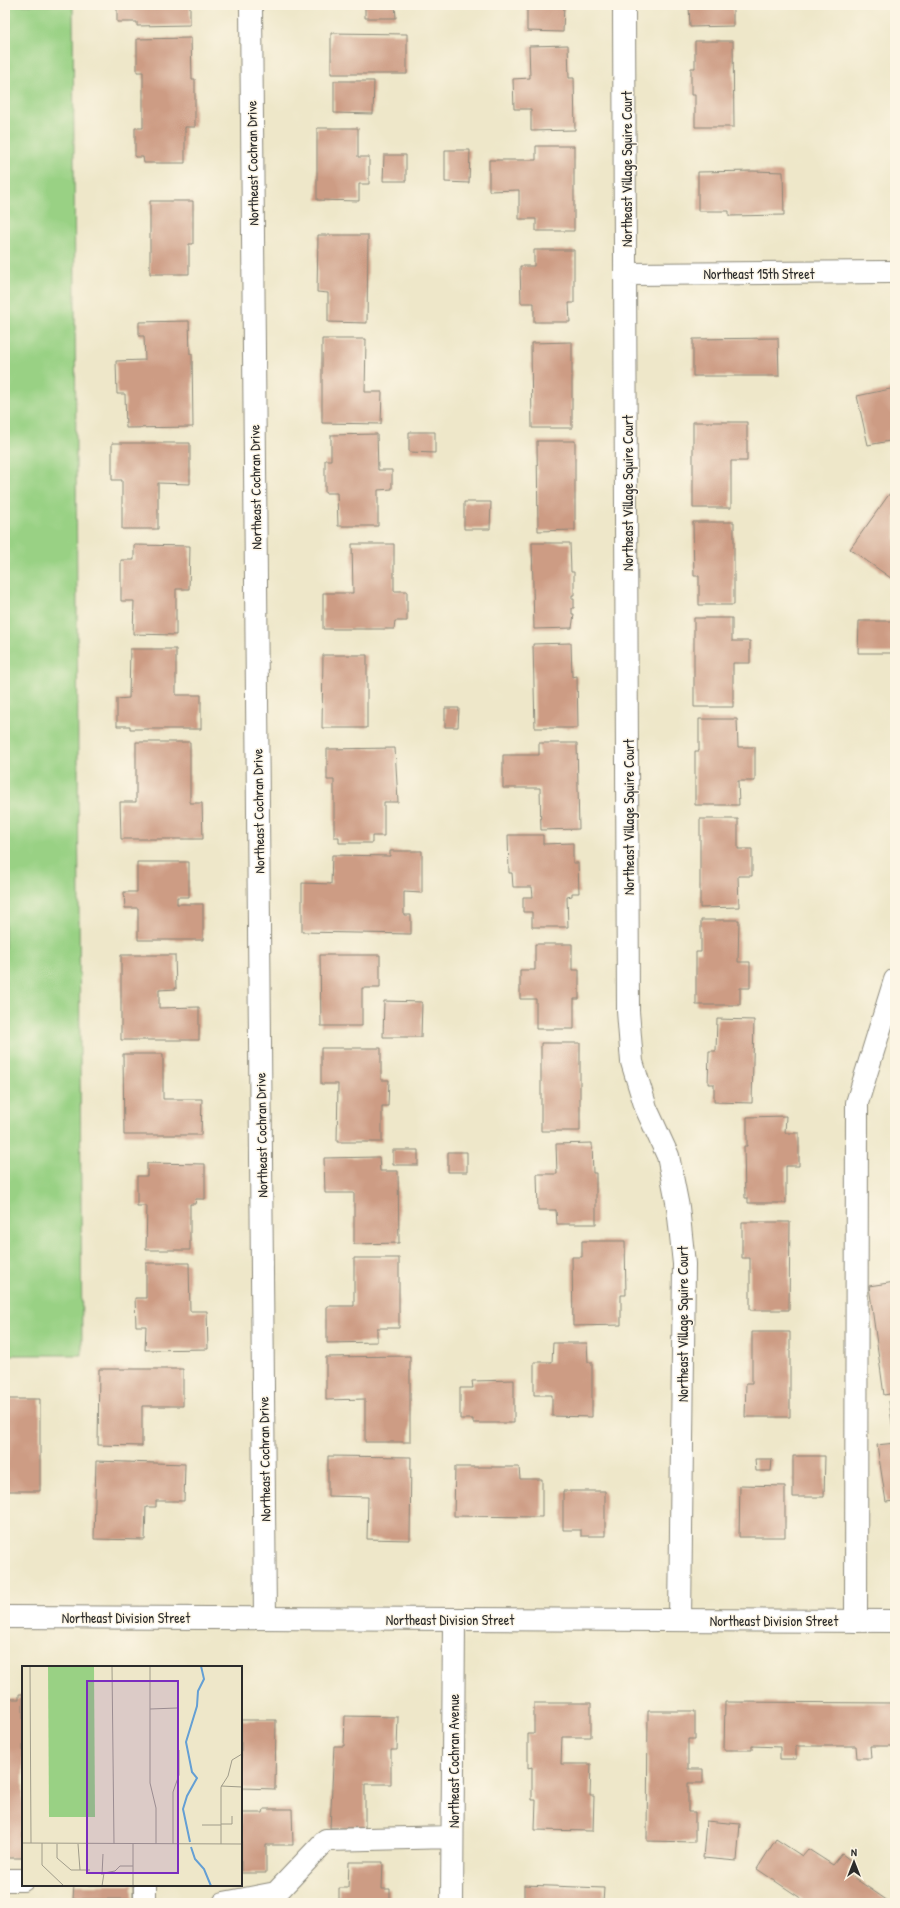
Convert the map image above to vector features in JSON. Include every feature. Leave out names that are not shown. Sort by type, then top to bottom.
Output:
[{"type":"street","name":"Northeast Cochran Drive","points":[[251,5],[265,1618]]},
{"type":"street","name":"Northeast Village Squire Court","points":[[624,5],[628,1011],[632,1062],[646,1108],[668,1156],[678,1207],[684,1264],[680,1620]]},
{"type":"street","name":"Northeast 15th Street","points":[[626,274],[891,272]]},
{"type":"street","points":[[856,1621],[857,1103],[895,980]]},
{"type":"street","name":"Northeast Division Street","points":[[5,1617],[895,1621]]},
{"type":"street","name":"Northeast Cochran Avenue","points":[[452,1903],[454,1619]]},
{"type":"street","points":[[224,1903],[276,1893],[326,1840],[452,1837]]},
{"type":"street","points":[[5,1880],[22,1880]]},
{"type":"street","points":[[145,1886],[145,1903]]},
{"type":"green space","points":[[5,5],[73,5],[82,1355],[5,1355]]},
{"type":"building","points":[[117,5],[190,5],[190,25],[137,26],[137,22],[117,22]]},
{"type":"building","points":[[365,5],[395,5],[396,18],[365,18]]},
{"type":"building","points":[[527,5],[564,5],[563,32],[527,31]]},
{"type":"building","points":[[689,5],[733,5],[733,26],[690,27]]},
{"type":"building","points":[[331,33],[407,34],[407,74],[331,74]]},
{"type":"building","points":[[191,38],[192,79],[195,79],[195,127],[185,127],[185,163],[144,163],[143,157],[135,157],[135,128],[143,128],[143,72],[137,72],[137,39]]},
{"type":"building","points":[[695,41],[733,41],[734,127],[695,127],[695,95],[691,95],[691,68],[695,68]]},
{"type":"building","points":[[568,45],[569,78],[574,78],[575,130],[531,131],[531,109],[514,109],[513,79],[530,78],[529,46]]},
{"type":"building","points":[[334,81],[374,81],[373,114],[334,113]]},
{"type":"building","points":[[317,128],[358,128],[358,157],[369,157],[369,184],[359,184],[359,201],[317,200]]},
{"type":"building","points":[[536,146],[574,146],[574,231],[536,231],[536,219],[519,219],[519,190],[489,191],[489,160],[536,160]]},
{"type":"building","points":[[445,150],[470,150],[469,183],[445,182]]},
{"type":"building","points":[[384,155],[406,155],[406,181],[383,181]]},
{"type":"building","points":[[698,172],[783,172],[784,215],[729,216],[729,211],[698,211]]},
{"type":"building","points":[[150,201],[193,201],[193,244],[189,244],[189,274],[150,274]]},
{"type":"building","points":[[318,235],[368,235],[367,323],[328,322],[328,293],[317,292]]},
{"type":"building","points":[[534,250],[574,250],[574,303],[569,303],[570,322],[534,322],[534,303],[521,303],[520,266],[534,266]]},
{"type":"building","points":[[189,321],[190,354],[192,354],[193,427],[126,428],[125,394],[117,394],[116,361],[145,360],[144,336],[139,336],[139,322]]},
{"type":"building","points":[[778,338],[779,376],[693,376],[693,339]]},
{"type":"building","points":[[322,339],[366,339],[365,392],[382,392],[381,424],[322,423]]},
{"type":"building","points":[[572,342],[572,428],[532,428],[531,343]]},
{"type":"building","points":[[895,388],[895,440],[868,445],[857,396]]},
{"type":"building","points":[[693,422],[747,422],[747,461],[731,461],[731,508],[693,508]]},
{"type":"building","points":[[409,432],[435,432],[435,453],[409,452]]},
{"type":"building","points":[[377,434],[378,470],[392,470],[392,489],[378,490],[378,526],[338,526],[337,493],[325,493],[325,460],[331,460],[331,435]]},
{"type":"building","points":[[537,441],[575,441],[575,530],[538,531]]},
{"type":"building","points":[[112,443],[190,443],[190,484],[158,483],[158,529],[122,529],[122,480],[112,480]]},
{"type":"building","points":[[890,493],[895,496],[895,581],[850,549]]},
{"type":"building","points":[[464,502],[491,502],[490,529],[464,529]]},
{"type":"building","points":[[693,522],[734,522],[734,605],[699,605],[699,576],[694,576]]},
{"type":"building","points":[[532,543],[570,543],[571,572],[574,572],[574,595],[572,595],[572,599],[574,599],[574,608],[572,608],[572,614],[574,614],[572,628],[534,629]]},
{"type":"building","points":[[352,544],[394,544],[394,591],[407,591],[407,621],[395,621],[394,629],[323,629],[323,593],[353,593]]},
{"type":"building","points":[[134,545],[190,546],[189,589],[176,589],[176,635],[133,634],[134,601],[121,601],[121,560],[134,560]]},
{"type":"building","points":[[694,618],[732,618],[732,641],[750,641],[750,663],[733,663],[733,707],[694,707]]},
{"type":"building","points":[[859,621],[895,621],[895,653],[858,653]]},
{"type":"building","points":[[571,643],[572,677],[577,676],[578,728],[535,728],[533,644]]},
{"type":"building","points":[[130,649],[176,649],[176,695],[201,695],[201,729],[130,729],[130,726],[117,726],[117,699],[129,698]]},
{"type":"building","points":[[323,655],[367,655],[367,728],[322,728]]},
{"type":"building","points":[[445,708],[459,708],[458,727],[445,727]]},
{"type":"building","points":[[699,719],[737,719],[738,747],[755,747],[755,781],[738,781],[739,805],[695,805],[695,751],[699,751]]},
{"type":"building","points":[[136,742],[190,742],[190,803],[202,803],[203,839],[121,839],[120,802],[136,802]]},
{"type":"building","points":[[539,743],[577,743],[579,829],[541,830],[540,788],[503,788],[503,755],[539,755]]},
{"type":"building","points":[[395,748],[398,802],[384,802],[384,836],[372,836],[372,843],[339,843],[339,837],[334,837],[334,780],[327,780],[327,749]]},
{"type":"building","points":[[700,819],[738,819],[738,849],[752,849],[752,876],[738,876],[739,907],[700,908]]},
{"type":"building","points":[[508,835],[543,835],[543,844],[573,843],[573,863],[578,863],[579,893],[572,893],[572,896],[567,897],[568,927],[532,927],[532,912],[523,912],[523,897],[533,897],[532,887],[513,887],[512,873],[509,873]]},
{"type":"building","points":[[390,851],[422,851],[422,893],[404,892],[404,915],[411,915],[411,934],[302,932],[302,883],[331,884],[332,855],[390,856]]},
{"type":"building","points":[[137,862],[189,862],[189,897],[177,897],[177,904],[203,904],[203,940],[138,940],[138,908],[125,908],[124,892],[137,892]]},
{"type":"building","points":[[701,920],[739,920],[738,962],[750,962],[750,988],[740,988],[740,1005],[696,1005],[696,952],[701,952]]},
{"type":"building","points":[[535,944],[572,944],[572,970],[579,970],[579,999],[574,999],[574,1029],[536,1029],[536,999],[520,999],[520,970],[535,970]]},
{"type":"building","points":[[121,955],[175,955],[176,989],[159,990],[159,1008],[199,1007],[199,1040],[121,1040]]},
{"type":"building","points":[[320,955],[380,955],[380,988],[362,988],[362,1026],[321,1026]]},
{"type":"building","points":[[384,1001],[422,1002],[421,1037],[383,1037]]},
{"type":"building","points":[[717,1019],[754,1020],[752,1103],[714,1102],[714,1084],[708,1084],[709,1051],[716,1051]]},
{"type":"building","points":[[541,1043],[580,1043],[580,1131],[541,1131]]},
{"type":"building","points":[[321,1048],[381,1048],[381,1080],[389,1080],[388,1106],[382,1106],[382,1142],[337,1142],[338,1084],[321,1084]]},
{"type":"building","points":[[123,1054],[163,1054],[163,1099],[202,1099],[201,1135],[124,1135]]},
{"type":"building","points":[[786,1116],[785,1133],[799,1133],[799,1166],[786,1166],[786,1203],[748,1203],[748,1198],[745,1198],[744,1146],[747,1146],[747,1117]]},
{"type":"building","points":[[592,1143],[593,1173],[596,1173],[596,1224],[557,1224],[556,1210],[538,1210],[537,1174],[557,1174],[556,1144]]},
{"type":"building","points":[[393,1150],[418,1150],[418,1165],[393,1165]]},
{"type":"building","points":[[448,1152],[467,1152],[467,1172],[448,1172]]},
{"type":"building","points":[[379,1157],[380,1171],[398,1171],[399,1243],[354,1244],[354,1193],[325,1193],[324,1158]]},
{"type":"building","points":[[147,1163],[205,1164],[205,1199],[196,1199],[195,1204],[190,1204],[190,1250],[146,1250],[147,1206],[137,1206],[137,1176],[147,1176]]},
{"type":"building","points":[[742,1222],[790,1222],[789,1310],[750,1310],[750,1258],[742,1258]]},
{"type":"building","points":[[582,1241],[625,1241],[626,1295],[621,1295],[621,1325],[573,1326],[572,1257],[582,1257]]},
{"type":"building","points":[[354,1258],[399,1258],[399,1328],[377,1328],[377,1342],[327,1343],[327,1306],[354,1306]]},
{"type":"building","points":[[146,1263],[189,1263],[190,1311],[207,1311],[208,1349],[145,1350],[146,1326],[136,1326],[135,1298],[146,1298]]},
{"type":"building","points":[[895,1282],[895,1393],[884,1395],[869,1286]]},
{"type":"building","points":[[752,1332],[790,1332],[790,1417],[745,1417],[746,1383],[752,1383]]},
{"type":"building","points":[[553,1343],[587,1343],[588,1362],[592,1362],[592,1417],[552,1416],[552,1395],[534,1395],[534,1362],[552,1362]]},
{"type":"building","points":[[410,1356],[410,1442],[365,1442],[365,1399],[326,1400],[326,1357]]},
{"type":"building","points":[[99,1369],[183,1369],[183,1406],[142,1406],[142,1446],[98,1445]]},
{"type":"building","points":[[514,1380],[514,1423],[473,1423],[473,1419],[460,1419],[460,1388],[473,1388],[472,1381]]},
{"type":"building","points":[[5,1399],[40,1399],[40,1491],[5,1491]]},
{"type":"building","points":[[895,1400],[895,1438],[894,1438],[889,1401]]},
{"type":"building","points":[[895,1443],[895,1501],[886,1502],[877,1445]]},
{"type":"building","points":[[328,1456],[411,1457],[410,1540],[367,1539],[368,1497],[328,1496]]},
{"type":"building","points":[[793,1456],[825,1456],[824,1497],[793,1497]]},
{"type":"building","points":[[755,1459],[772,1459],[771,1471],[756,1471]]},
{"type":"building","points":[[96,1461],[185,1464],[184,1501],[156,1501],[156,1507],[146,1507],[145,1540],[94,1539]]},
{"type":"building","points":[[455,1467],[519,1467],[520,1479],[542,1479],[542,1517],[454,1516]]},
{"type":"building","points":[[740,1485],[785,1486],[785,1537],[739,1537]]},
{"type":"building","points":[[563,1491],[605,1491],[605,1536],[581,1536],[581,1530],[563,1530]]},
{"type":"building","points":[[19,1694],[22,1694],[22,1858],[5,1858],[5,1699],[19,1699]]},
{"type":"building","points":[[725,1702],[895,1703],[895,1746],[870,1746],[871,1758],[857,1758],[856,1746],[796,1746],[796,1759],[780,1759],[780,1747],[752,1746],[752,1750],[724,1750]]},
{"type":"building","points":[[534,1703],[591,1703],[591,1737],[562,1737],[561,1764],[591,1764],[590,1796],[594,1796],[593,1831],[535,1830],[536,1800],[532,1800],[532,1767],[528,1768],[528,1734],[534,1734]]},
{"type":"building","points":[[648,1711],[695,1711],[695,1739],[688,1739],[688,1769],[703,1769],[703,1783],[688,1783],[688,1812],[695,1812],[695,1842],[647,1841]]},
{"type":"building","points":[[345,1716],[398,1717],[397,1750],[391,1750],[391,1784],[365,1784],[365,1828],[330,1828],[334,1746],[344,1746]]},
{"type":"building","points":[[242,1720],[276,1720],[275,1789],[242,1788]]},
{"type":"building","points":[[264,1809],[292,1809],[293,1845],[266,1845],[266,1873],[242,1873],[242,1813],[263,1813]]},
{"type":"building","points":[[706,1821],[740,1824],[737,1861],[703,1858]]},
{"type":"building","points":[[776,1839],[802,1856],[808,1849],[833,1865],[842,1854],[854,1863],[847,1873],[891,1903],[808,1903],[757,1869]]},
{"type":"building","points":[[349,1862],[383,1862],[382,1889],[390,1889],[390,1903],[339,1903],[339,1888],[348,1888]]},
{"type":"building","points":[[524,1885],[604,1888],[603,1903],[524,1903]]},
{"type":"building","points":[[74,1886],[133,1886],[133,1899],[73,1899]]}]
